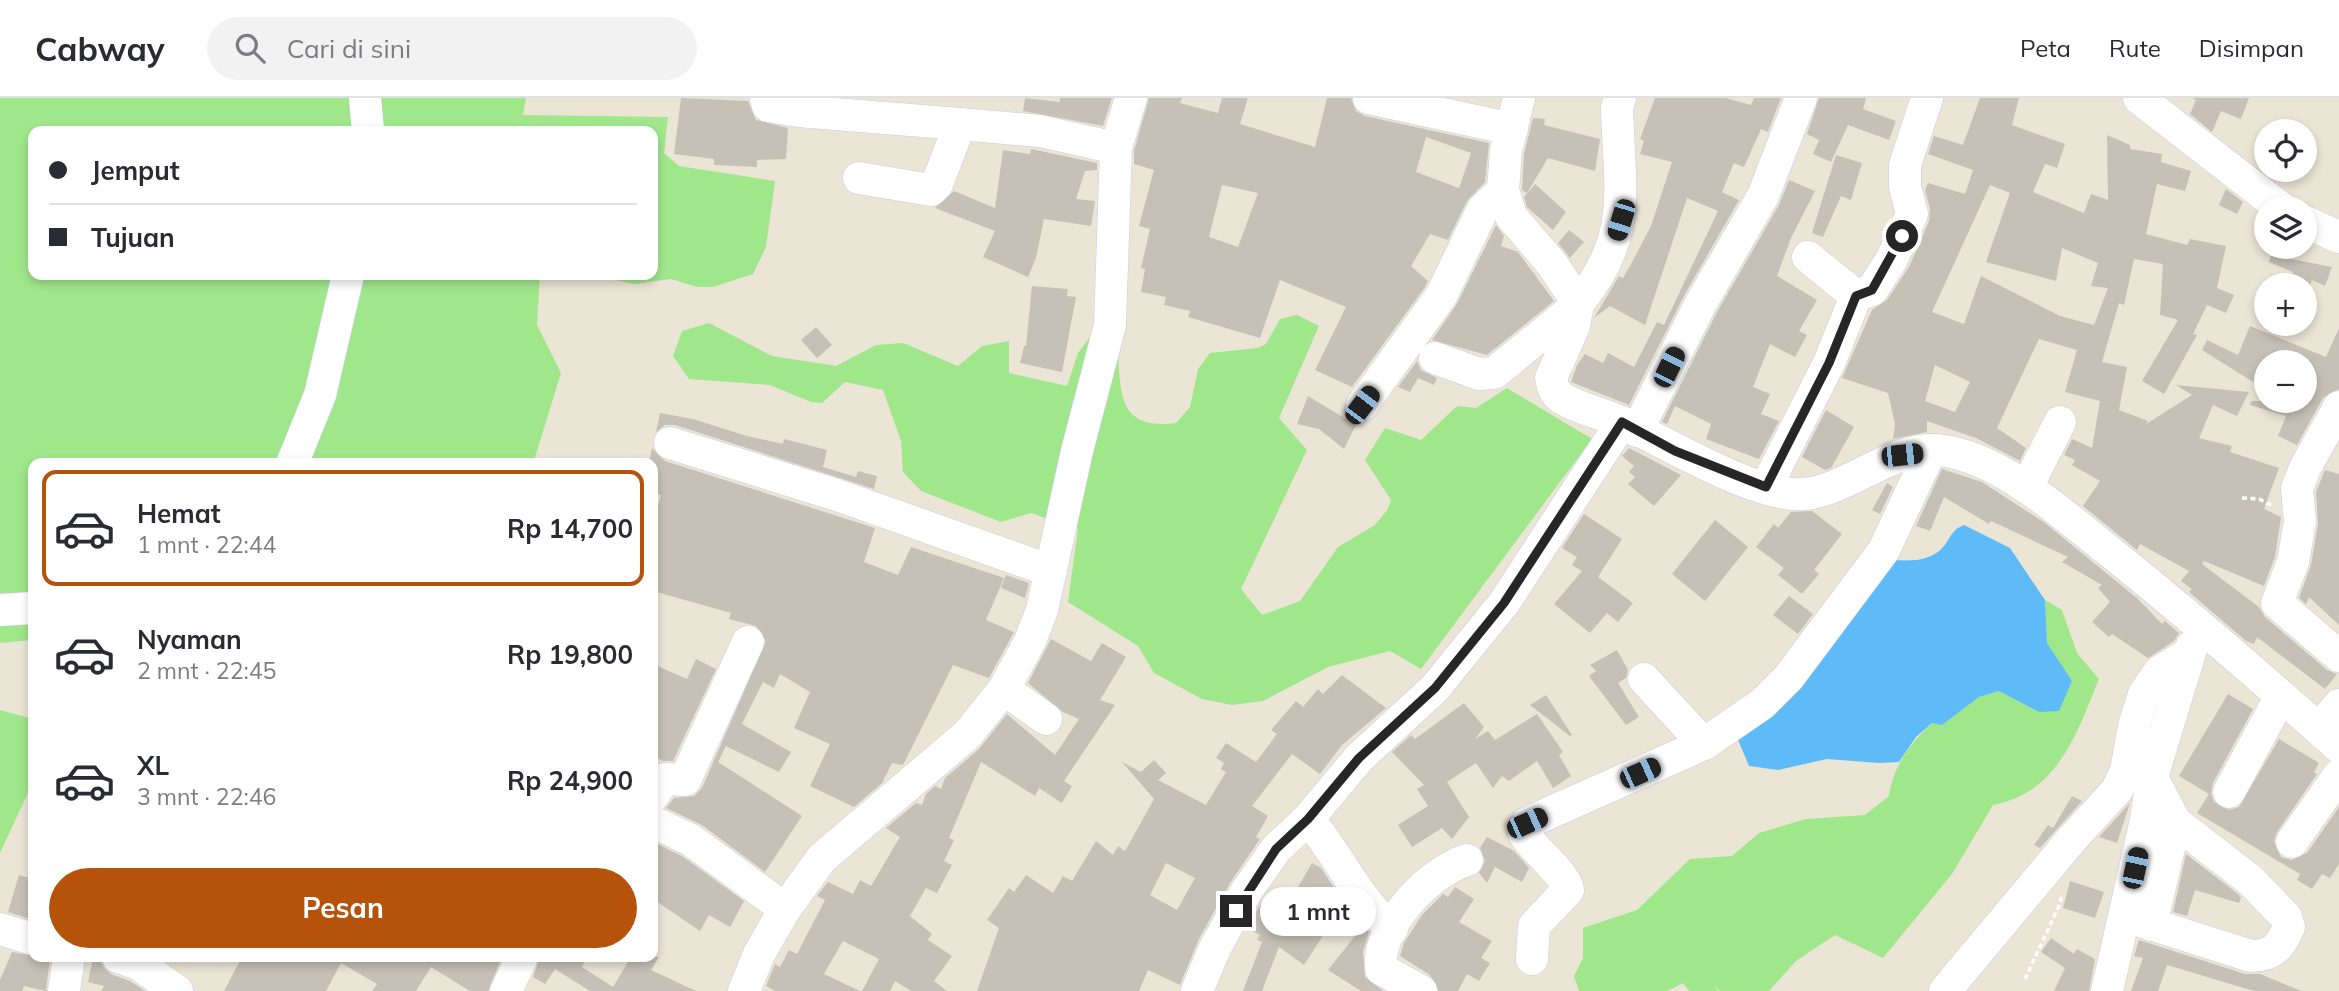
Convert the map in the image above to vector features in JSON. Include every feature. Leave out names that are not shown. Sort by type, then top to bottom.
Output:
[{"type":"street","points":[[365,98],[368,126]]},
{"type":"street","points":[[766,98],[768,106],[798,111],[1040,131],[1116,148]]},
{"type":"street","points":[[1369,98],[1512,129]]},
{"type":"street","points":[[1519,98],[1506,151],[1503,190],[1511,216],[1552,264],[1577,301],[1574,326],[1551,378],[1560,397],[1630,427],[1675,451],[1766,487],[1803,494],[1826,488],[1902,455],[1944,450],[1984,464],[2027,487],[2203,626],[2329,738],[2339,705]]},
{"type":"street","points":[[1435,358],[1479,374],[1494,373],[1577,301],[1607,264],[1621,220],[1617,108],[1620,98]]},
{"type":"street","points":[[1198,991],[1215,948],[1245,892],[1276,849],[1308,819],[1359,758],[1435,688],[1504,603],[1630,427],[1763,196],[1801,98]]},
{"type":"street","points":[[1766,487],[1829,363],[1856,296],[1872,290],[1892,259],[1912,214],[1905,187],[1905,165],[1927,98]]},
{"type":"street","points":[[2139,98],[2266,196]]},
{"type":"street","points":[[744,991],[759,954],[785,909],[822,858],[943,759],[967,735],[1004,689],[1030,641],[1051,571],[1077,450],[1110,326],[1116,148],[1128,99]]},
{"type":"street","points":[[859,178],[931,190],[937,184],[960,124]]},
{"type":"street","points":[[1362,405],[1441,296],[1483,209],[1503,190]]},
{"type":"street","points":[[2317,227],[2339,237]]},
{"type":"street","points":[[1808,257],[1856,296]]},
{"type":"street","points":[[294,458],[320,395],[347,280]]},
{"type":"street","points":[[2339,407],[2305,468],[2297,489],[2300,521],[2293,562],[2277,603],[2339,656]]},
{"type":"street","points":[[2027,487],[2060,422]]},
{"type":"street","points":[[670,443],[837,495],[1051,571]]},
{"type":"street","points":[[1532,959],[1534,926],[1568,890],[1566,881],[1529,843],[1524,833],[1527,823],[1704,744],[1762,704],[1789,677],[1884,550],[1930,452]]},
{"type":"street","points":[[0,610],[28,608]]},
{"type":"street","points":[[2138,921],[2152,777],[2188,654],[2203,626]]},
{"type":"street","points":[[658,788],[664,779],[685,780],[748,642]]},
{"type":"street","points":[[1945,991],[2072,839],[2117,790],[2126,771],[2134,726],[2144,694],[2159,673],[2188,654]]},
{"type":"street","points":[[1644,679],[1704,744]]},
{"type":"street","points":[[1004,689],[1046,719]]},
{"type":"street","points":[[2230,792],[2281,696]]},
{"type":"street","points":[[2292,842],[2339,775]]},
{"type":"street","points":[[2138,921],[2251,956],[2264,956],[2279,948],[2289,928],[2286,917],[2250,880],[2175,822],[2152,777]]},
{"type":"street","points":[[1308,819],[1330,844],[1370,910],[1392,929]]},
{"type":"street","points":[[2106,991],[2138,921],[2175,822]]},
{"type":"street","points":[[658,824],[691,840],[785,909]]},
{"type":"street","points":[[1422,991],[1381,970],[1382,956],[1392,929],[1409,900],[1448,866],[1467,860]]},
{"type":"street","points":[[0,929],[28,937]]},
{"type":"street","points":[[64,991],[68,962]]},
{"type":"street","points":[[132,962],[177,991]]},
{"type":"street","points":[[506,991],[520,962]]},
{"type":"path","points":[[2025,979],[2059,906],[2062,893]]},
{"type":"green space","points":[[0,98],[526,98],[523,115],[668,117],[664,153],[679,166],[775,181],[766,247],[753,274],[713,287],[697,287],[671,279],[634,284],[614,280],[658,280],[658,126],[28,126],[28,280],[540,280],[537,325],[561,373],[535,458],[28,458],[28,640],[0,643]]},
{"type":"green space","points":[[1297,315],[1319,326],[1279,418],[1307,450],[1241,589],[1262,615],[1300,601],[1338,547],[1375,525],[1388,509],[1391,500],[1365,460],[1385,428],[1421,440],[1457,406],[1476,408],[1507,388],[1592,439],[1421,669],[1390,651],[1328,667],[1263,701],[1232,705],[1202,699],[1154,673],[1138,646],[1068,602],[1078,529],[1031,513],[1001,522],[921,491],[903,472],[901,441],[883,390],[845,382],[822,403],[811,402],[770,385],[689,379],[673,356],[682,331],[709,323],[772,356],[836,366],[876,345],[903,343],[958,366],[982,346],[1009,341],[1009,373],[1067,386],[1078,353],[1090,337],[1118,354],[1123,397],[1134,416],[1158,424],[1176,423],[1190,407],[1198,369],[1210,353],[1258,348],[1266,344],[1280,319]]},
{"type":"green space","points":[[2045,600],[2062,610],[2077,653],[2099,679],[2082,720],[2062,758],[2049,774],[2034,788],[1993,805],[1952,874],[1883,958],[1835,935],[1796,961],[1769,991],[1720,991],[1714,985],[1718,991],[1689,991],[1683,983],[1667,991],[1579,991],[1574,976],[1583,958],[1583,928],[1637,910],[1690,859],[1732,856],[1759,833],[1806,819],[1865,815],[1889,796],[1899,765],[1924,731],[1932,723],[1942,724],[1979,697],[1999,691],[2039,712],[2072,682],[2047,643]]},
{"type":"green space","points":[[0,710],[28,718],[28,793],[0,853]]},
{"type":"water","points":[[1964,525],[2010,548],[2045,600],[2047,643],[2072,681],[2059,711],[2039,712],[1999,691],[1979,697],[1942,725],[1932,723],[1916,737],[1899,762],[1827,759],[1778,770],[1749,766],[1736,735],[1892,560],[1914,560],[1934,555],[1955,531]]},
{"type":"building","points":[[681,98],[748,101],[756,120],[788,128],[786,159],[757,160],[757,167],[714,165],[714,159],[674,154]]},
{"type":"building","points":[[1025,98],[1060,102],[1060,98],[1112,98],[1103,126],[1023,111]]},
{"type":"building","points":[[1149,98],[1182,98],[1180,103],[1218,113],[1222,98],[1248,98],[1240,124],[1315,147],[1327,98],[1351,98],[1356,111],[1365,116],[1489,143],[1485,182],[1467,201],[1448,240],[1430,234],[1411,266],[1428,281],[1425,287],[1352,387],[1315,370],[1346,307],[1280,280],[1260,338],[1188,317],[1190,311],[1164,305],[1166,297],[1141,292],[1145,269],[1141,268],[1150,229],[1139,226],[1154,170],[1134,164],[1134,151]],"holes":[[[1426,137],[1471,153],[1459,188],[1416,172]],[[1222,185],[1258,193],[1238,247],[1209,237]]]},
{"type":"building","points":[[1655,98],[1726,98],[1751,105],[1754,98],[1781,98],[1768,132],[1761,129],[1744,167],[1734,163],[1722,192],[1739,200],[1685,294],[1629,405],[1571,382],[1577,365],[1585,354],[1603,363],[1608,353],[1634,367],[1657,322],[1664,325],[1718,211],[1687,198],[1645,325],[1610,306],[1594,318],[1619,276],[1623,278],[1651,226],[1672,162],[1640,154],[1644,141],[1640,139]]},
{"type":"building","points":[[1819,98],[1866,98],[1863,109],[1896,121],[1889,140],[1848,125],[1831,162],[1813,154],[1819,140],[1807,134]]},
{"type":"building","points":[[1980,98],[2019,98],[2012,125],[2065,144],[2057,168],[2045,164],[2033,192],[2084,213],[2091,194],[2108,200],[2107,135],[2130,145],[2130,149],[2162,154],[2161,162],[2191,171],[2185,191],[2157,184],[2146,234],[2187,245],[2190,239],[2226,246],[2217,288],[2234,295],[2226,313],[2207,305],[2193,334],[2197,335],[2164,394],[2142,381],[2178,320],[2160,315],[2163,264],[2134,259],[2124,305],[2119,303],[2102,362],[2127,367],[2119,410],[2148,421],[2146,424],[2192,395],[2176,385],[2249,392],[2237,416],[2213,405],[2199,438],[2232,446],[2230,452],[2279,468],[2264,509],[2281,517],[2275,557],[2264,586],[2204,561],[2202,564],[2259,607],[2265,617],[2327,670],[2337,674],[2325,689],[2257,637],[2254,644],[2246,641],[2189,592],[2192,589],[2181,581],[2189,571],[2140,544],[2137,550],[2083,506],[2100,481],[2072,465],[2075,460],[2064,455],[2072,439],[2092,448],[2100,401],[2065,392],[2077,350],[2039,339],[1997,428],[2026,448],[2020,461],[1976,438],[1927,421],[1927,432],[1893,439],[1895,424],[1888,393],[1842,378],[1872,310],[1887,300],[1909,267],[1929,221],[1930,209],[1925,190],[1928,183],[1965,194],[1973,170],[1928,154],[1934,136],[1963,145]],"holes":[[[1990,185],[2010,193],[1986,262],[2056,281],[2062,248],[2098,263],[2091,286],[2108,288],[2094,325],[2060,316],[1981,276],[1964,324],[1932,312]],[[1935,365],[1970,382],[1955,412],[1925,401]]]},
{"type":"building","points":[[2192,98],[2249,98],[2241,119],[2221,111],[2212,132],[2190,114],[2196,100]]},
{"type":"building","points":[[1533,118],[1545,119],[1544,125],[1600,139],[1595,171],[1548,158],[1527,193],[1522,190],[1524,154]]},
{"type":"building","points":[[1031,149],[1097,163],[1097,170],[1085,171],[1076,199],[1095,201],[1091,226],[1044,219],[1036,258],[1028,277],[983,257],[995,231],[935,208],[954,191],[995,208],[1003,150],[1030,154]]},
{"type":"building","points":[[1836,155],[1862,163],[1851,200],[1841,196],[1823,237],[1812,233]]},
{"type":"building","points":[[1789,180],[1815,191],[1791,238],[1777,276],[1817,300],[1799,331],[1807,335],[1795,357],[1770,344],[1753,387],[1770,394],[1761,414],[1779,421],[1759,459],[1706,439],[1711,424],[1675,406],[1667,424],[1662,422],[1717,312],[1779,205]]},
{"type":"building","points":[[1535,184],[1566,212],[1553,230],[1527,207],[1524,197]]},
{"type":"building","points":[[2226,189],[2243,202],[2237,214],[2219,205]]},
{"type":"building","points":[[1496,225],[1504,236],[1501,246],[1518,252],[1554,301],[1487,355],[1432,340],[1457,304]]},
{"type":"building","points":[[1569,230],[1584,242],[1570,258],[1558,243]]},
{"type":"building","points":[[2270,259],[2291,259],[2332,267],[2325,286],[2317,282],[2317,273],[2293,273],[2269,262]]},
{"type":"building","points":[[1032,286],[1068,289],[1067,296],[1076,297],[1062,372],[1020,363],[1026,346]]},
{"type":"building","points":[[2250,326],[2254,328],[2254,336],[2275,336],[2309,350],[2254,350],[2254,382],[2202,350],[2207,340],[2238,355]]},
{"type":"building","points":[[816,327],[832,345],[817,358],[801,340]]},
{"type":"building","points":[[2339,328],[2339,389],[2323,398],[2317,409],[2317,353],[2326,357]]},
{"type":"building","points":[[1417,361],[1421,370],[1437,378],[1434,385],[1418,378],[1410,392],[1398,387]]},
{"type":"building","points":[[1308,396],[1356,425],[1344,449],[1319,429],[1297,424]]},
{"type":"building","points":[[1826,410],[1854,427],[1831,468],[1825,470],[1802,457]]},
{"type":"building","points":[[660,413],[693,419],[783,444],[784,439],[827,450],[823,467],[856,477],[858,471],[877,476],[874,489],[675,425],[665,425],[656,432]]},
{"type":"building","points":[[2276,413],[2315,413],[2297,445],[2278,436],[2286,416]]},
{"type":"building","points":[[652,448],[665,461],[875,528],[864,562],[898,575],[911,547],[1004,578],[986,620],[1014,632],[989,678],[953,665],[903,765],[892,763],[882,783],[854,807],[810,786],[830,744],[794,728],[810,692],[780,674],[774,688],[763,682],[742,724],[791,752],[779,772],[726,746],[718,762],[802,816],[765,872],[702,825],[666,808],[674,798],[694,796],[702,788],[766,641],[756,626],[729,619],[731,613],[658,592],[658,506],[661,495],[658,494],[658,458],[650,458]]},
{"type":"building","points":[[1629,448],[1681,475],[1654,506],[1628,484],[1635,477],[1629,472],[1634,466],[1622,456]]},
{"type":"building","points":[[1942,469],[1982,482],[2045,523],[2138,599],[2162,624],[2165,621],[2179,633],[2174,641],[2148,658],[2112,634],[2109,637],[2092,622],[2110,602],[2098,588],[2102,585],[2062,562],[2068,557],[1991,521],[1989,524],[1944,497],[1930,531],[1916,526]]},
{"type":"building","points":[[2325,470],[2339,474],[2339,625],[2309,597],[2306,604],[2299,598],[2311,565],[2318,524],[2316,492]]},
{"type":"building","points":[[1887,483],[1893,487],[1880,514],[1872,510]]},
{"type":"building","points":[[1812,511],[1842,534],[1814,570],[1819,574],[1802,594],[1778,575],[1784,568],[1756,547],[1774,524],[1778,528],[1791,512]]},
{"type":"building","points":[[1584,514],[1622,539],[1598,577],[1633,603],[1618,622],[1607,613],[1590,633],[1554,604],[1582,571],[1572,565],[1577,557],[1562,548]]},
{"type":"building","points":[[1715,520],[1748,547],[1705,601],[1672,574]]},
{"type":"building","points":[[1006,575],[1029,583],[1025,598],[1001,588]]},
{"type":"building","points":[[1789,596],[1813,614],[1798,634],[1773,615]]},
{"type":"building","points":[[1051,639],[1091,661],[1102,643],[1126,657],[1100,700],[1115,705],[1064,781],[1072,786],[1062,803],[1039,788],[1035,796],[981,762],[949,838],[954,840],[944,861],[952,865],[937,893],[926,888],[910,916],[932,934],[928,940],[952,956],[934,981],[947,991],[911,991],[895,981],[890,991],[862,991],[879,959],[843,941],[824,974],[860,991],[775,991],[766,986],[775,964],[780,967],[789,950],[797,954],[825,900],[817,896],[828,882],[853,894],[860,880],[871,886],[900,837],[886,828],[916,803],[922,805],[926,794],[935,786],[941,789],[945,778],[979,749],[1007,714],[1055,755],[1079,719],[1063,712],[1028,683]]},
{"type":"building","points":[[1617,650],[1628,670],[1626,678],[1618,683],[1639,717],[1626,725],[1589,676],[1596,671],[1590,665]]},
{"type":"building","points":[[696,659],[716,669],[673,761],[663,761],[658,758],[658,666],[687,679]]},
{"type":"building","points":[[1342,675],[1386,708],[1342,745],[1320,774],[1292,754],[1252,806],[1268,816],[1256,837],[1260,839],[1230,883],[1199,939],[1180,985],[1148,970],[1139,991],[977,991],[999,928],[987,920],[1009,888],[1014,892],[1026,875],[1053,893],[1063,876],[1072,881],[1096,841],[1113,855],[1118,846],[1125,851],[1154,799],[1122,762],[1141,772],[1154,760],[1166,773],[1158,780],[1206,805],[1226,772],[1221,769],[1224,763],[1216,758],[1226,743],[1256,762],[1277,734],[1271,730],[1296,701],[1303,707],[1318,689],[1323,694]],"holes":[[[1166,863],[1195,878],[1177,910],[1150,895]]]},
{"type":"building","points":[[2228,694],[2253,709],[2213,783],[2211,793],[2214,802],[2229,810],[2239,807],[2279,739],[2319,763],[2314,772],[2317,774],[2277,832],[2274,841],[2281,857],[2291,860],[2307,853],[2339,807],[2339,864],[2330,878],[2322,874],[2312,889],[2297,880],[2300,874],[2197,813],[2209,794],[2179,776]]},
{"type":"building","points":[[1546,695],[1572,735],[1530,705]]},
{"type":"building","points":[[1464,703],[1484,727],[1475,739],[1488,731],[1495,740],[1537,714],[1563,752],[1559,755],[1571,776],[1553,788],[1537,761],[1509,781],[1502,776],[1493,788],[1476,763],[1447,782],[1469,817],[1452,839],[1442,828],[1412,847],[1398,825],[1428,806],[1417,789],[1424,785],[1392,752],[1411,735],[1415,739]]},
{"type":"building","points":[[2072,796],[2082,801],[2040,848],[2034,845],[2048,825],[2053,828]]},
{"type":"building","points":[[2130,803],[2117,843],[2099,837]]},
{"type":"building","points":[[1487,837],[1514,851],[1529,868],[1522,882],[1495,867],[1487,883],[1479,873],[1485,861],[1480,848]]},
{"type":"building","points":[[658,844],[682,856],[744,901],[730,927],[709,915],[700,931],[658,902]]},
{"type":"building","points":[[2186,854],[2238,894],[2241,897],[2239,903],[2195,890],[2187,916],[2173,912]]},
{"type":"building","points":[[1312,863],[1321,868],[1344,903],[1304,965],[1279,947],[1262,991],[1243,991],[1262,942],[1257,940],[1260,935],[1247,928],[1263,900],[1284,911]]},
{"type":"building","points":[[19,875],[28,878],[28,918],[8,912]]},
{"type":"building","points":[[2070,881],[2104,892],[2095,918],[2063,908]]},
{"type":"building","points":[[1455,887],[1474,899],[1459,922],[1492,941],[1481,958],[1490,963],[1479,981],[1467,974],[1458,991],[1439,991],[1430,975],[1400,956],[1404,943],[1422,915],[1443,894],[1448,897]]},
{"type":"building","points":[[1363,926],[1369,932],[1363,952],[1365,977],[1383,991],[1361,991],[1328,970]]},
{"type":"building","points":[[2051,938],[2074,954],[2077,949],[2095,959],[2089,991],[2054,991],[2065,968],[2041,952]]},
{"type":"building","points":[[2139,940],[2245,974],[2260,974],[2301,991],[2254,991],[2167,965],[2158,991],[2131,991],[2143,958],[2134,956]]},
{"type":"building","points":[[12,952],[28,955],[28,962],[50,962],[46,991],[24,986],[22,991],[0,991],[0,980]]},
{"type":"building","points":[[92,962],[101,962],[111,974],[130,981],[145,991],[101,991],[104,986],[88,982]]},
{"type":"building","points":[[239,962],[500,962],[488,991],[470,991],[431,967],[416,991],[372,991],[377,984],[341,963],[326,991],[224,991]]},
{"type":"building","points":[[538,962],[584,962],[582,967],[613,987],[628,962],[656,962],[651,970],[696,991],[590,991],[555,969],[545,984],[533,977]]},
{"type":"route","points":[[1236,911],[1245,892],[1276,849],[1308,819],[1359,758],[1435,688],[1504,603],[1622,422],[1675,451],[1766,487],[1829,363],[1856,296],[1872,290],[1892,259],[1902,236]]}]
